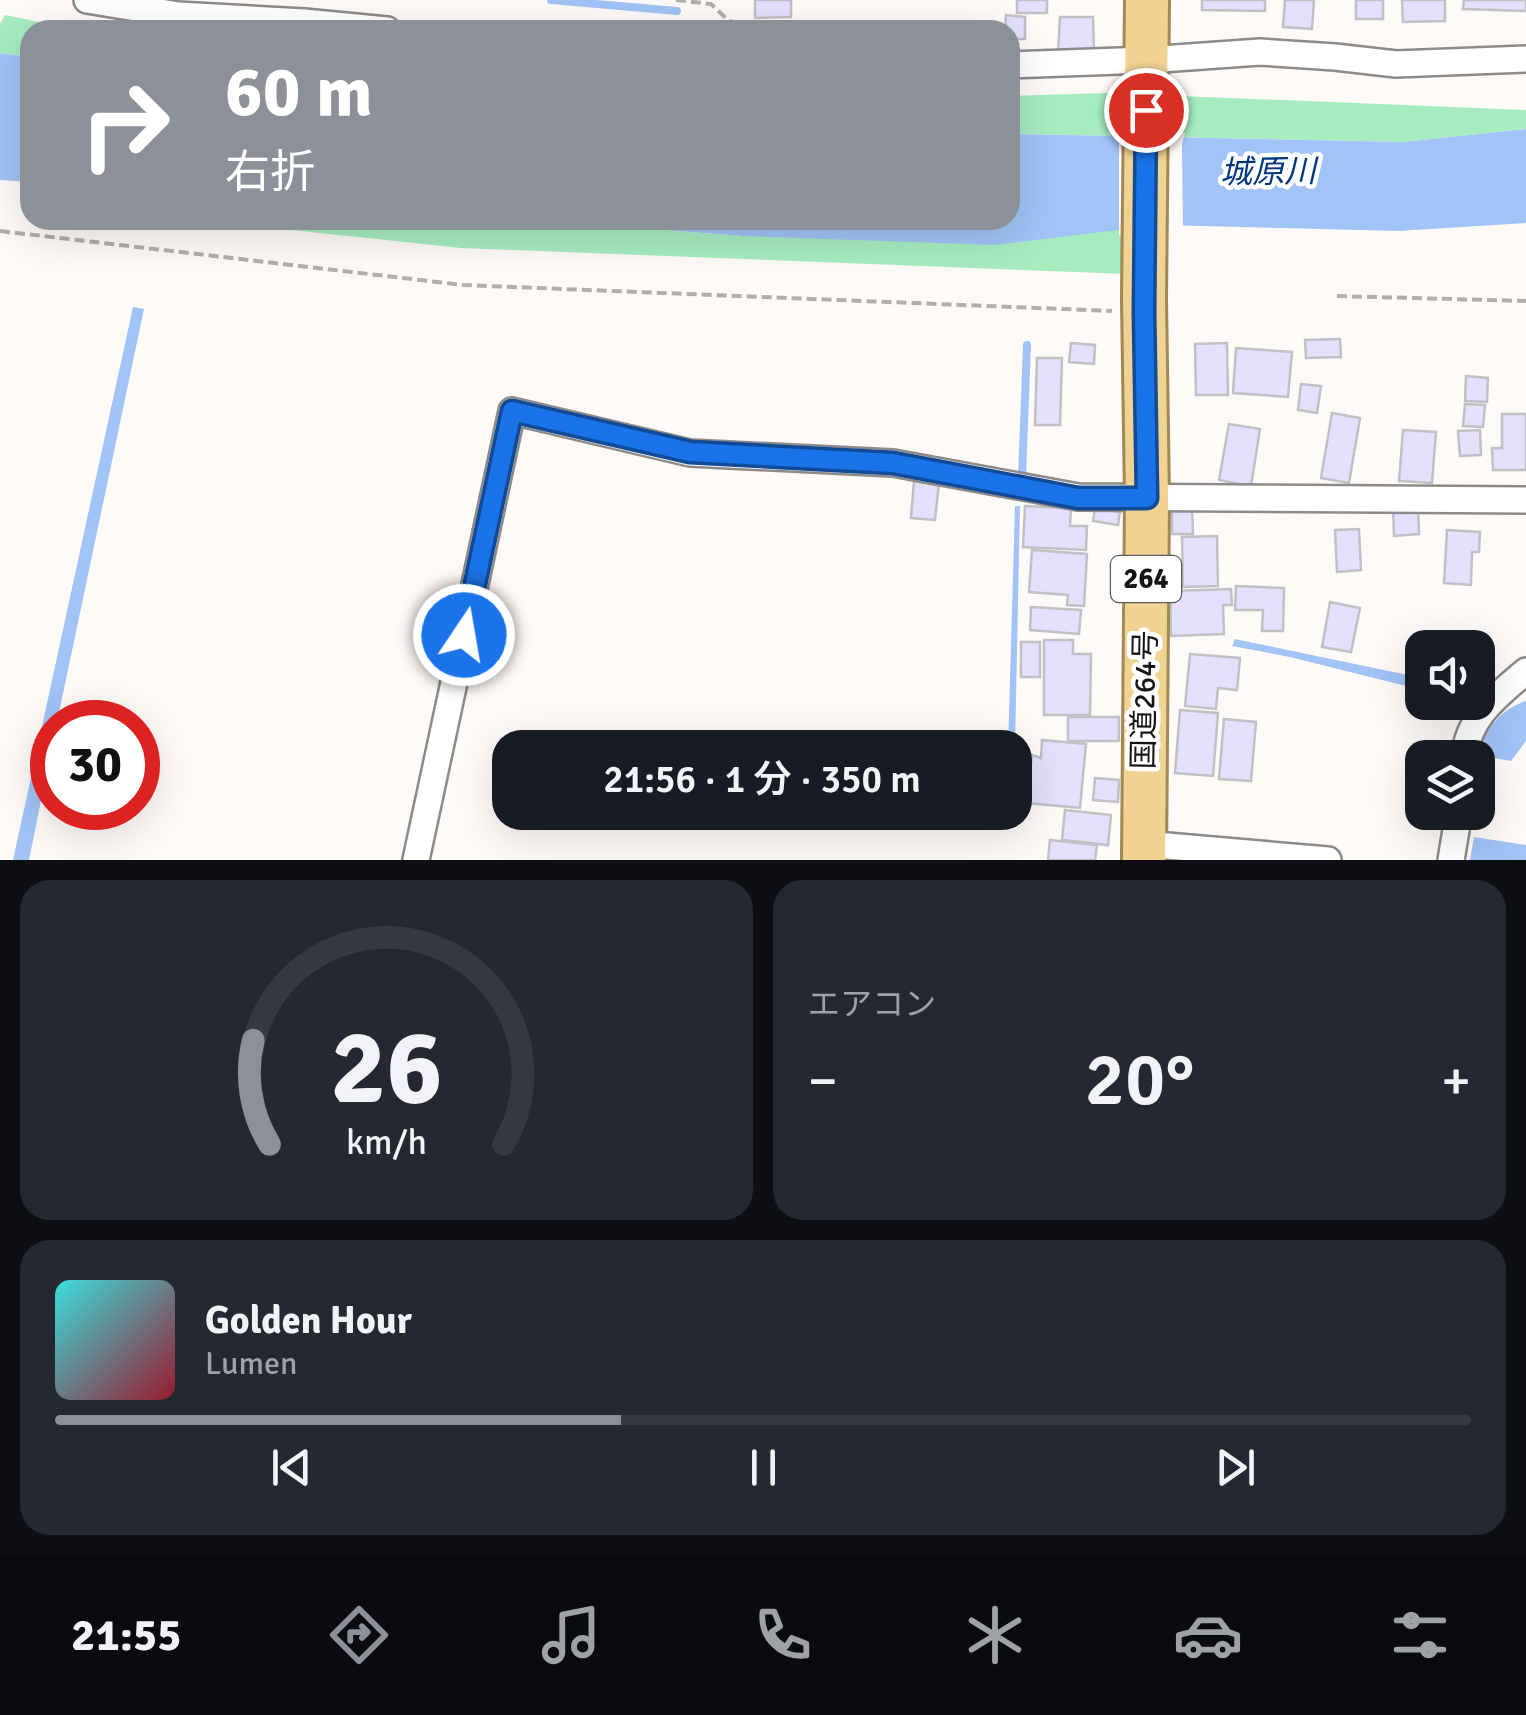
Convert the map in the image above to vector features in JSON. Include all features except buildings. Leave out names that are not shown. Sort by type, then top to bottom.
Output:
[{"type":"highway","name":"国道264号","points":[[1144,852],[1147,0]]},
{"type":"street","points":[[86,0],[178,15],[268,20]]},
{"type":"street","points":[[1020,65],[1147,66],[1260,52],[1396,64],[1526,59]]},
{"type":"street","points":[[416,860],[512,411],[690,452],[893,463],[1078,498],[1526,500]]},
{"type":"street","points":[[1466,740],[1489,702],[1526,672]]},
{"type":"street","points":[[1451,860],[1455,830]]},
{"type":"street","points":[[1144,852],[1328,860]]},
{"type":"path","points":[[676,0],[711,4],[728,20]]},
{"type":"path","points":[[0,231],[463,286],[1144,306]]},
{"type":"path","points":[[1337,296],[1526,301]]},
{"type":"green space","points":[[5,15],[30,20],[20,20],[20,56],[0,53],[0,24]]},
{"type":"green space","points":[[1108,93],[1526,110],[1526,129],[1403,142],[1020,134],[1020,96]]},
{"type":"green space","points":[[1158,225],[1127,274],[461,248],[292,230],[664,230],[742,236]]},
{"type":"water","points":[[0,53],[20,56],[20,181],[0,180]]},
{"type":"water","name":"城原川","points":[[1526,129],[1526,223],[1398,231],[1158,225],[995,245],[664,230],[1020,230],[1020,134],[1403,142]]},
{"type":"water","points":[[133,307],[144,309],[62,700],[48,700]]},
{"type":"water","points":[[1015,506],[1020,506],[1015,730],[1009,730]]},
{"type":"water","points":[[1235,639],[1405,674],[1405,686],[1290,657],[1232,646]]},
{"type":"water","points":[[1526,701],[1526,741],[1511,761],[1495,758],[1495,740],[1483,740],[1509,709]]},
{"type":"water","points":[[30,782],[30,830],[35,830],[29,860],[13,860]]},
{"type":"water","points":[[1474,837],[1526,845],[1526,860],[1470,860]]},
{"type":"pier","points":[[1119,131],[1185,133],[1183,230],[1119,235]]},
{"type":"waterway","points":[[551,0],[677,11]]},
{"type":"waterway","points":[[1022,477],[1027,345]]},
{"type":"route","points":[[464,635],[512,411],[690,452],[893,463],[1078,498],[1147,498],[1146,110]]}]
